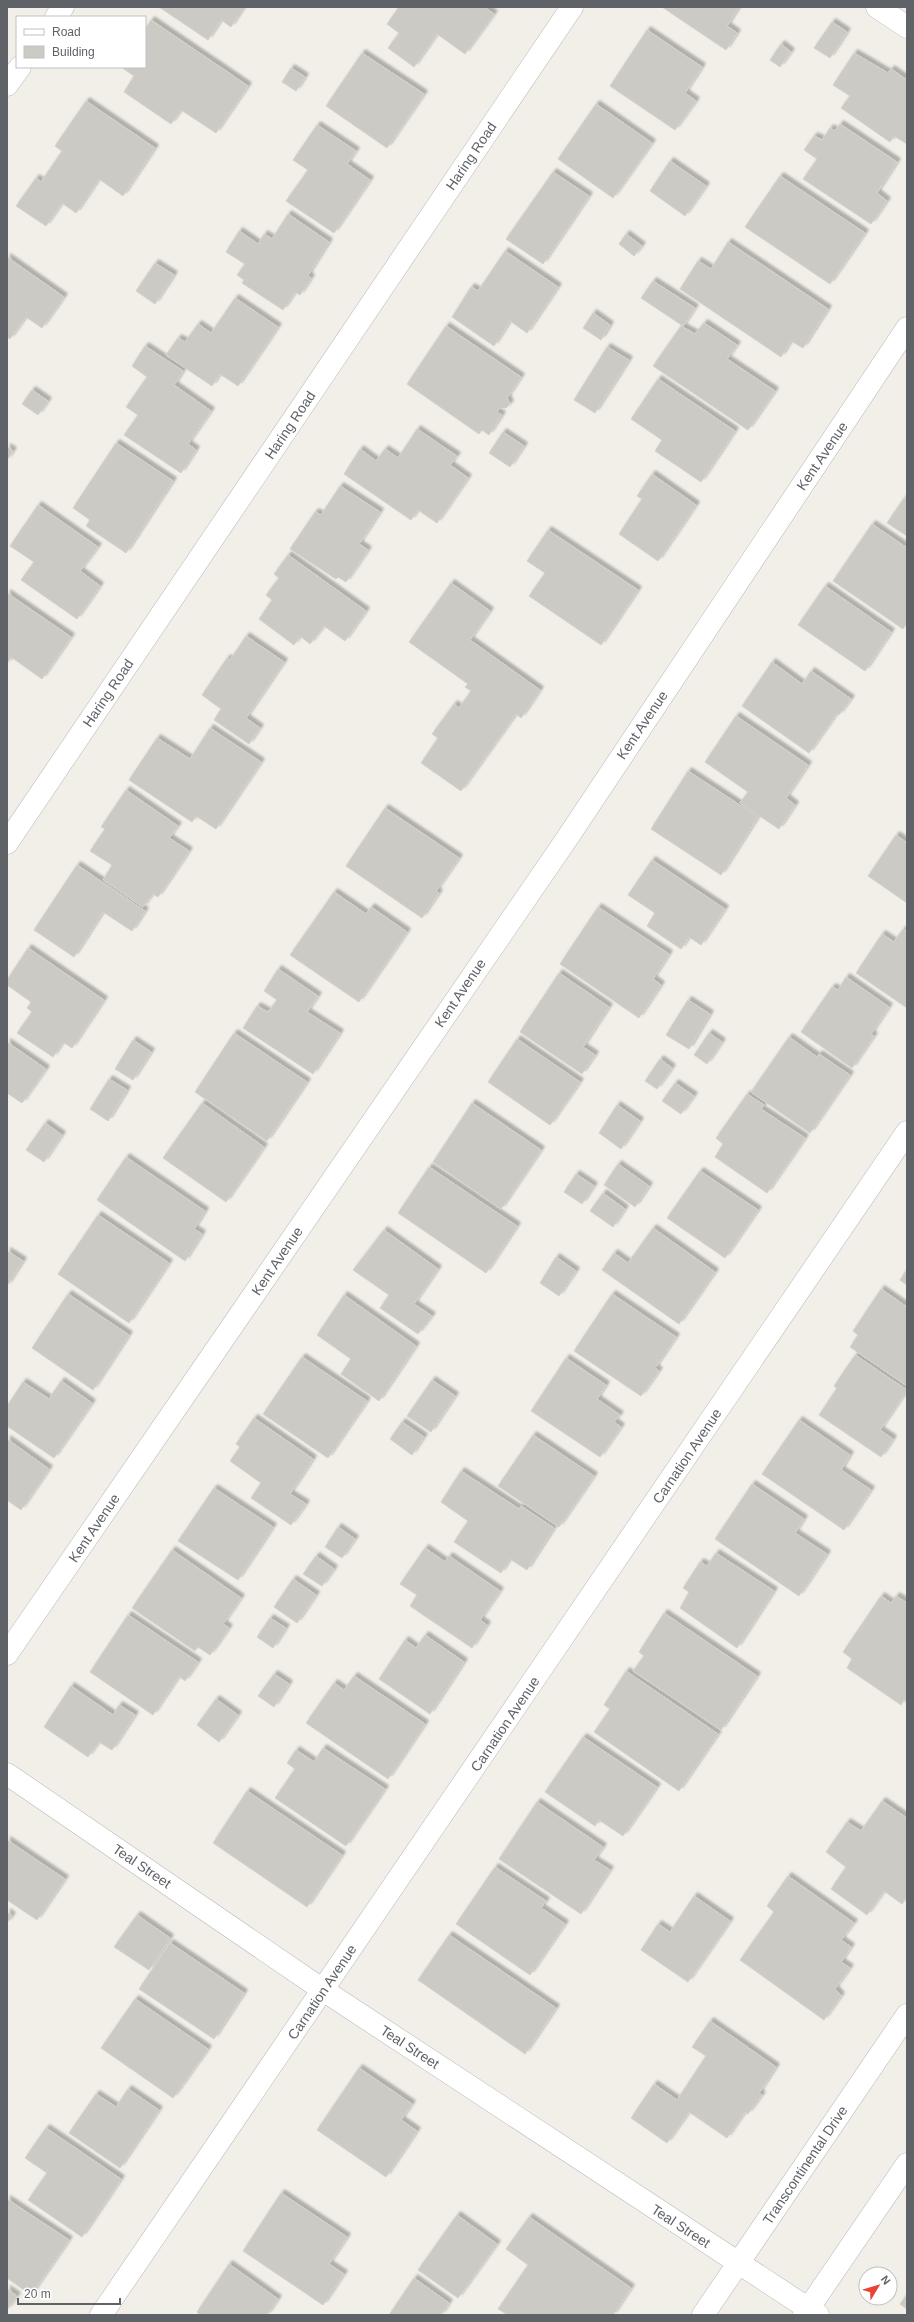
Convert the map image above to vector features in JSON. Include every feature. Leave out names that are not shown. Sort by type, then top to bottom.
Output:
[{"type":"street","points":[[57,16],[63,7]]},
{"type":"street","name":"Haring Road","points":[[7,842],[572,7]]},
{"type":"street","points":[[877,7],[907,27]]},
{"type":"street","points":[[7,85],[19,68]]},
{"type":"street","name":"Kent Avenue","points":[[7,1654],[570,833],[907,328]]},
{"type":"street","name":"Carnation Avenue","points":[[102,2315],[907,1132]]},
{"type":"street","name":"Teal Street","points":[[7,1774],[323,1990],[738,2263],[810,2313]]},
{"type":"street","name":"Transcontinental Drive","points":[[703,2315],[907,2015]]},
{"type":"street","points":[[810,2313],[907,2164]]},
{"type":"building","points":[[159,7],[244,7],[231,27],[221,20],[208,40]]},
{"type":"building","points":[[399,7],[484,7],[494,14],[465,54],[437,34],[414,67],[388,48],[399,33],[387,24]]},
{"type":"building","points":[[662,7],[739,7],[727,26],[737,33],[726,50]]},
{"type":"building","points":[[151,20],[248,86],[216,133],[181,110],[171,124],[124,92],[134,76],[122,68],[146,68],[146,28]]},
{"type":"building","points":[[832,22],[847,32],[830,58],[814,48]]},
{"type":"building","points":[[647,30],[702,67],[685,93],[696,101],[675,130],[610,86]]},
{"type":"building","points":[[781,44],[791,52],[780,67],[770,60]]},
{"type":"building","points":[[362,53],[424,94],[387,148],[326,106]]},
{"type":"building","points":[[854,53],[888,73],[891,69],[907,80],[907,144],[894,136],[890,142],[841,108],[850,96],[833,85]]},
{"type":"building","points":[[291,68],[305,77],[296,91],[282,82]]},
{"type":"building","points":[[86,101],[155,148],[123,196],[99,179],[76,213],[62,203],[46,226],[16,206],[36,178],[41,182],[62,151],[55,146]]},
{"type":"building","points":[[596,104],[652,143],[613,198],[558,159]]},
{"type":"building","points":[[840,124],[897,162],[877,193],[887,201],[871,224],[803,179],[817,159],[804,150],[814,136],[822,140],[830,128],[835,131]]},
{"type":"building","points":[[317,125],[356,151],[347,164],[370,180],[334,233],[286,201],[308,170],[293,160]]},
{"type":"building","points":[[670,161],[706,186],[685,216],[650,191]]},
{"type":"building","points":[[553,172],[589,196],[543,264],[506,239]]},
{"type":"building","points":[[780,176],[865,233],[830,284],[745,227]]},
{"type":"building","points":[[288,214],[329,242],[308,275],[311,278],[300,295],[295,292],[283,310],[242,283],[244,280],[237,275],[245,264],[226,252],[239,231],[258,244],[264,234],[272,239]]},
{"type":"building","points":[[626,234],[642,246],[634,256],[619,244]]},
{"type":"building","points":[[728,242],[828,309],[803,348],[791,341],[781,357],[680,289],[698,261],[711,269]]},
{"type":"building","points":[[505,251],[558,287],[527,333],[510,321],[494,346],[452,317],[471,287],[478,291]]},
{"type":"building","points":[[7,257],[64,297],[42,328],[26,317],[10,339],[7,337]]},
{"type":"building","points":[[155,263],[174,275],[155,304],[136,291]]},
{"type":"building","points":[[653,281],[695,308],[683,326],[641,298]]},
{"type":"building","points":[[235,298],[278,327],[238,386],[220,374],[212,386],[166,355],[178,338],[185,342],[198,324],[211,333]]},
{"type":"building","points":[[593,313],[610,325],[601,340],[583,328]]},
{"type":"building","points":[[704,323],[737,345],[727,359],[775,391],[748,430],[653,366],[681,326],[695,334]]},
{"type":"building","points":[[446,326],[521,377],[507,398],[510,404],[506,408],[499,408],[497,412],[502,415],[489,435],[482,430],[479,434],[407,384]]},
{"type":"building","points":[[145,346],[183,371],[174,385],[211,411],[188,444],[196,450],[181,473],[124,435],[138,415],[126,407],[147,377],[132,366]]},
{"type":"building","points":[[607,347],[629,360],[595,413],[574,400]]},
{"type":"building","points":[[658,379],[735,431],[701,482],[655,451],[662,440],[631,419]]},
{"type":"building","points":[[32,390],[48,401],[38,415],[22,404]]},
{"type":"building","points":[[417,429],[457,456],[450,465],[468,478],[437,523],[418,510],[411,520],[344,474],[360,449],[376,461],[385,449],[398,458]]},
{"type":"building","points":[[503,432],[524,446],[510,467],[489,453]]},
{"type":"building","points":[[116,443],[173,481],[126,553],[86,526],[90,520],[73,508]]},
{"type":"building","points":[[7,447],[13,451],[7,460]]},
{"type":"building","points":[[652,474],[696,505],[658,561],[619,534],[642,499],[637,496]]},
{"type":"building","points":[[340,486],[380,512],[359,544],[368,550],[346,582],[338,577],[336,579],[290,549],[315,512],[321,515]]},
{"type":"building","points":[[904,498],[907,500],[907,536],[887,523]]},
{"type":"building","points":[[38,505],[98,547],[80,571],[100,586],[77,619],[21,580],[34,562],[10,546]]},
{"type":"building","points":[[872,524],[907,548],[907,623],[903,629],[833,581]]},
{"type":"building","points":[[548,530],[638,590],[601,645],[529,596],[545,573],[527,561]]},
{"type":"building","points":[[288,555],[366,611],[345,641],[324,626],[310,644],[300,636],[294,645],[259,619],[272,600],[266,595],[279,578],[274,574]]},
{"type":"building","points":[[451,583],[490,611],[470,640],[540,690],[521,718],[516,714],[461,791],[421,763],[438,738],[432,734],[454,704],[459,708],[471,691],[465,687],[468,684],[409,642]]},
{"type":"building","points":[[825,586],[891,632],[865,671],[798,625]]},
{"type":"building","points":[[7,593],[71,637],[42,679],[11,657],[7,664]]},
{"type":"building","points":[[246,636],[284,662],[246,718],[260,728],[249,744],[214,720],[221,709],[202,695],[227,658],[230,660]]},
{"type":"building","points":[[772,662],[802,684],[811,671],[851,699],[839,715],[837,713],[809,753],[742,706]]},
{"type":"building","points":[[736,716],[808,765],[786,798],[795,805],[779,829],[740,803],[748,792],[705,762]]},
{"type":"building","points":[[210,728],[261,762],[216,829],[196,816],[192,822],[129,780],[157,738],[190,759]]},
{"type":"building","points":[[688,771],[758,817],[721,875],[651,829]]},
{"type":"building","points":[[126,790],[178,826],[169,838],[189,851],[158,897],[153,894],[143,907],[103,880],[112,865],[90,851],[105,829],[101,827]]},
{"type":"building","points":[[385,808],[459,858],[436,891],[439,893],[422,918],[346,866]]},
{"type":"building","points":[[896,835],[907,843],[907,903],[868,876]]},
{"type":"building","points":[[652,860],[725,909],[701,945],[689,937],[681,949],[647,926],[655,913],[628,895]]},
{"type":"building","points":[[77,865],[145,911],[132,931],[103,912],[74,957],[34,930]]},
{"type":"building","points":[[334,892],[366,914],[371,907],[407,932],[359,1002],[290,955]]},
{"type":"building","points":[[598,907],[669,954],[653,979],[661,985],[639,1018],[560,964]]},
{"type":"building","points":[[903,929],[907,932],[907,1008],[856,973],[882,934],[894,942]]},
{"type":"building","points":[[28,948],[104,1000],[72,1048],[63,1042],[53,1057],[17,1033],[32,1012],[27,1008],[31,1002],[7,985],[7,980]]},
{"type":"building","points":[[278,969],[318,996],[307,1012],[340,1033],[313,1074],[243,1028],[257,1006],[268,1012],[277,1000],[264,991]]},
{"type":"building","points":[[559,973],[609,1007],[583,1047],[595,1055],[582,1074],[520,1032]]},
{"type":"building","points":[[846,977],[889,1007],[871,1034],[874,1036],[852,1068],[801,1032],[832,987],[838,990]]},
{"type":"building","points":[[688,1000],[710,1014],[689,1049],[666,1035]]},
{"type":"building","points":[[234,1033],[307,1082],[267,1141],[195,1092]]},
{"type":"building","points":[[709,1033],[722,1042],[707,1064],[694,1055]]},
{"type":"building","points":[[789,1037],[817,1057],[819,1054],[850,1075],[810,1133],[751,1092]]},
{"type":"building","points":[[517,1039],[580,1082],[550,1125],[488,1082]]},
{"type":"building","points":[[133,1040],[151,1052],[133,1080],[115,1069]]},
{"type":"building","points":[[7,1042],[46,1069],[22,1103],[7,1093]]},
{"type":"building","points":[[660,1059],[672,1068],[657,1089],[645,1081]]},
{"type":"building","points":[[109,1079],[127,1090],[108,1121],[90,1109]]},
{"type":"building","points":[[675,1083],[694,1096],[681,1114],[662,1101]]},
{"type":"building","points":[[747,1094],[764,1105],[761,1109],[805,1138],[767,1193],[715,1157],[723,1144],[716,1138]]},
{"type":"building","points":[[202,1103],[264,1147],[226,1202],[163,1158]]},
{"type":"building","points":[[472,1103],[541,1150],[501,1209],[433,1162]]},
{"type":"building","points":[[617,1105],[640,1121],[621,1149],[599,1133]]},
{"type":"building","points":[[45,1123],[62,1135],[44,1162],[26,1150]]},
{"type":"building","points":[[126,1157],[205,1211],[194,1229],[202,1234],[185,1261],[97,1200]]},
{"type":"building","points":[[618,1164],[649,1186],[635,1207],[604,1185]]},
{"type":"building","points":[[429,1167],[517,1226],[486,1273],[398,1213]]},
{"type":"building","points":[[700,1171],[758,1210],[725,1258],[667,1218]]},
{"type":"building","points":[[576,1174],[594,1186],[582,1204],[564,1192]]},
{"type":"building","points":[[603,1193],[625,1209],[613,1227],[590,1211]]},
{"type":"building","points":[[98,1215],[169,1263],[129,1323],[58,1274]]},
{"type":"building","points":[[653,1228],[715,1272],[679,1324],[602,1270],[614,1253],[628,1263]]},
{"type":"building","points":[[384,1230],[438,1269],[414,1304],[432,1316],[418,1334],[380,1308],[389,1295],[353,1270]]},
{"type":"building","points":[[7,1251],[23,1261],[7,1286]]},
{"type":"building","points":[[556,1257],[576,1271],[559,1296],[540,1283]]},
{"type":"building","points":[[907,1269],[907,1285],[900,1280]]},
{"type":"building","points":[[881,1289],[907,1307],[907,1386],[850,1347],[858,1335],[853,1331]]},
{"type":"building","points":[[68,1294],[129,1335],[93,1390],[32,1348]]},
{"type":"building","points":[[612,1294],[676,1337],[655,1368],[659,1371],[641,1396],[574,1351]]},
{"type":"building","points":[[344,1295],[416,1346],[379,1401],[341,1374],[351,1359],[317,1335]]},
{"type":"building","points":[[855,1355],[907,1390],[880,1430],[893,1439],[881,1457],[819,1415],[837,1388],[834,1386]]},
{"type":"building","points":[[302,1357],[367,1401],[328,1458],[263,1414]]},
{"type":"building","points":[[566,1358],[606,1385],[597,1399],[620,1415],[614,1422],[621,1427],[600,1457],[531,1411]]},
{"type":"building","points":[[432,1380],[455,1396],[431,1432],[407,1416]]},
{"type":"building","points":[[61,1381],[92,1403],[54,1458],[7,1426],[7,1406],[23,1382],[49,1399]]},
{"type":"building","points":[[254,1418],[313,1459],[290,1494],[306,1504],[291,1525],[251,1498],[261,1483],[230,1461],[240,1447],[236,1444]]},
{"type":"building","points":[[799,1420],[850,1455],[841,1470],[871,1490],[844,1530],[762,1474]]},
{"type":"building","points":[[402,1422],[424,1437],[412,1455],[390,1439]]},
{"type":"building","points":[[533,1435],[594,1476],[559,1527],[498,1486]]},
{"type":"building","points":[[7,1439],[49,1469],[21,1510],[7,1500]]},
{"type":"building","points":[[461,1471],[519,1509],[521,1506],[554,1528],[527,1570],[510,1559],[501,1573],[454,1542],[468,1521],[441,1502]]},
{"type":"building","points":[[752,1484],[804,1519],[795,1533],[827,1554],[799,1596],[715,1539]]},
{"type":"building","points":[[214,1488],[273,1527],[238,1580],[178,1541]]},
{"type":"building","points":[[338,1527],[355,1539],[342,1558],[325,1547]]},
{"type":"building","points":[[425,1548],[445,1562],[449,1556],[500,1591],[480,1620],[487,1625],[472,1648],[410,1606],[417,1595],[400,1584]]},
{"type":"building","points":[[172,1550],[241,1598],[223,1624],[229,1628],[210,1655],[198,1647],[195,1651],[132,1608]]},
{"type":"building","points":[[716,1553],[774,1591],[737,1648],[680,1608],[689,1592],[683,1588],[700,1562],[707,1566]]},
{"type":"building","points":[[316,1556],[334,1569],[322,1586],[303,1574]]},
{"type":"building","points":[[293,1579],[316,1595],[297,1623],[274,1607]]},
{"type":"building","points":[[881,1596],[891,1603],[896,1596],[907,1603],[907,1701],[904,1700],[901,1705],[847,1668],[852,1659],[843,1652]]},
{"type":"building","points":[[664,1613],[757,1676],[721,1730],[633,1671],[644,1656],[639,1652]]},
{"type":"building","points":[[128,1615],[198,1662],[185,1681],[179,1676],[153,1715],[90,1672]]},
{"type":"building","points":[[270,1618],[286,1628],[273,1648],[257,1637]]},
{"type":"building","points":[[425,1635],[464,1662],[430,1714],[379,1679],[405,1640],[416,1648]]},
{"type":"building","points":[[626,1671],[718,1734],[679,1791],[594,1732],[610,1709],[604,1705]]},
{"type":"building","points":[[274,1674],[289,1684],[274,1707],[258,1696]]},
{"type":"building","points":[[354,1676],[425,1724],[388,1779],[306,1723],[334,1683],[344,1690]]},
{"type":"building","points":[[71,1686],[113,1715],[119,1705],[135,1715],[112,1750],[99,1742],[88,1757],[44,1727]]},
{"type":"building","points":[[216,1699],[238,1715],[219,1742],[197,1725]]},
{"type":"building","points":[[583,1737],[657,1787],[623,1836],[599,1820],[595,1826],[545,1792]]},
{"type":"building","points":[[323,1748],[385,1789],[346,1846],[275,1798],[295,1769],[287,1763],[296,1750],[314,1762]]},
{"type":"building","points":[[247,1791],[342,1855],[307,1907],[213,1843]]},
{"type":"building","points":[[882,1801],[907,1818],[907,1897],[902,1904],[884,1891],[867,1915],[831,1889],[846,1867],[826,1852],[847,1822],[861,1831]]},
{"type":"building","points":[[537,1802],[603,1847],[594,1860],[610,1870],[581,1914],[499,1859]]},
{"type":"building","points":[[7,1840],[65,1879],[37,1920],[7,1900]]},
{"type":"building","points":[[495,1867],[546,1901],[541,1908],[565,1924],[530,1975],[456,1924]]},
{"type":"building","points":[[788,1876],[854,1923],[841,1940],[851,1947],[841,1962],[850,1968],[835,1989],[841,1996],[824,2020],[740,1960],[774,1912],[767,1906]]},
{"type":"building","points":[[694,1896],[730,1921],[688,1982],[641,1950],[658,1924],[670,1932]]},
{"type":"building","points":[[7,1912],[12,1916],[7,1923]]},
{"type":"building","points":[[137,1915],[170,1938],[149,1970],[114,1947]]},
{"type":"building","points":[[449,1935],[556,2008],[525,2054],[418,1980]]},
{"type":"building","points":[[170,1943],[244,1993],[214,2039],[139,1989]]},
{"type":"building","points":[[135,1999],[208,2049],[173,2098],[101,2048]]},
{"type":"building","points":[[710,2021],[776,2067],[759,2093],[762,2095],[748,2114],[745,2112],[727,2138],[689,2112],[667,2143],[631,2118],[654,2084],[677,2100],[706,2056],[692,2047]]},
{"type":"building","points":[[359,2068],[412,2104],[401,2120],[417,2131],[386,2177],[317,2130]]},
{"type":"building","points":[[128,2089],[159,2110],[120,2168],[69,2133],[96,2094],[116,2107]]},
{"type":"building","points":[[46,2128],[121,2179],[82,2237],[28,2200],[47,2173],[25,2158]]},
{"type":"building","points":[[281,2193],[347,2237],[329,2264],[344,2274],[323,2305],[243,2251]]},
{"type":"building","points":[[7,2199],[69,2240],[31,2295],[7,2278]]},
{"type":"building","points":[[457,2215],[497,2244],[458,2298],[418,2270]]},
{"type":"building","points":[[529,2217],[631,2288],[613,2315],[508,2315],[498,2309],[528,2265],[506,2249]]},
{"type":"building","points":[[229,2264],[278,2299],[267,2315],[200,2315],[197,2312]]},
{"type":"building","points":[[414,2278],[449,2303],[441,2315],[389,2315]]},
{"type":"building","points":[[7,2289],[17,2296],[7,2310]]},
{"type":"building","points":[[907,2294],[907,2309],[900,2304]]}]
